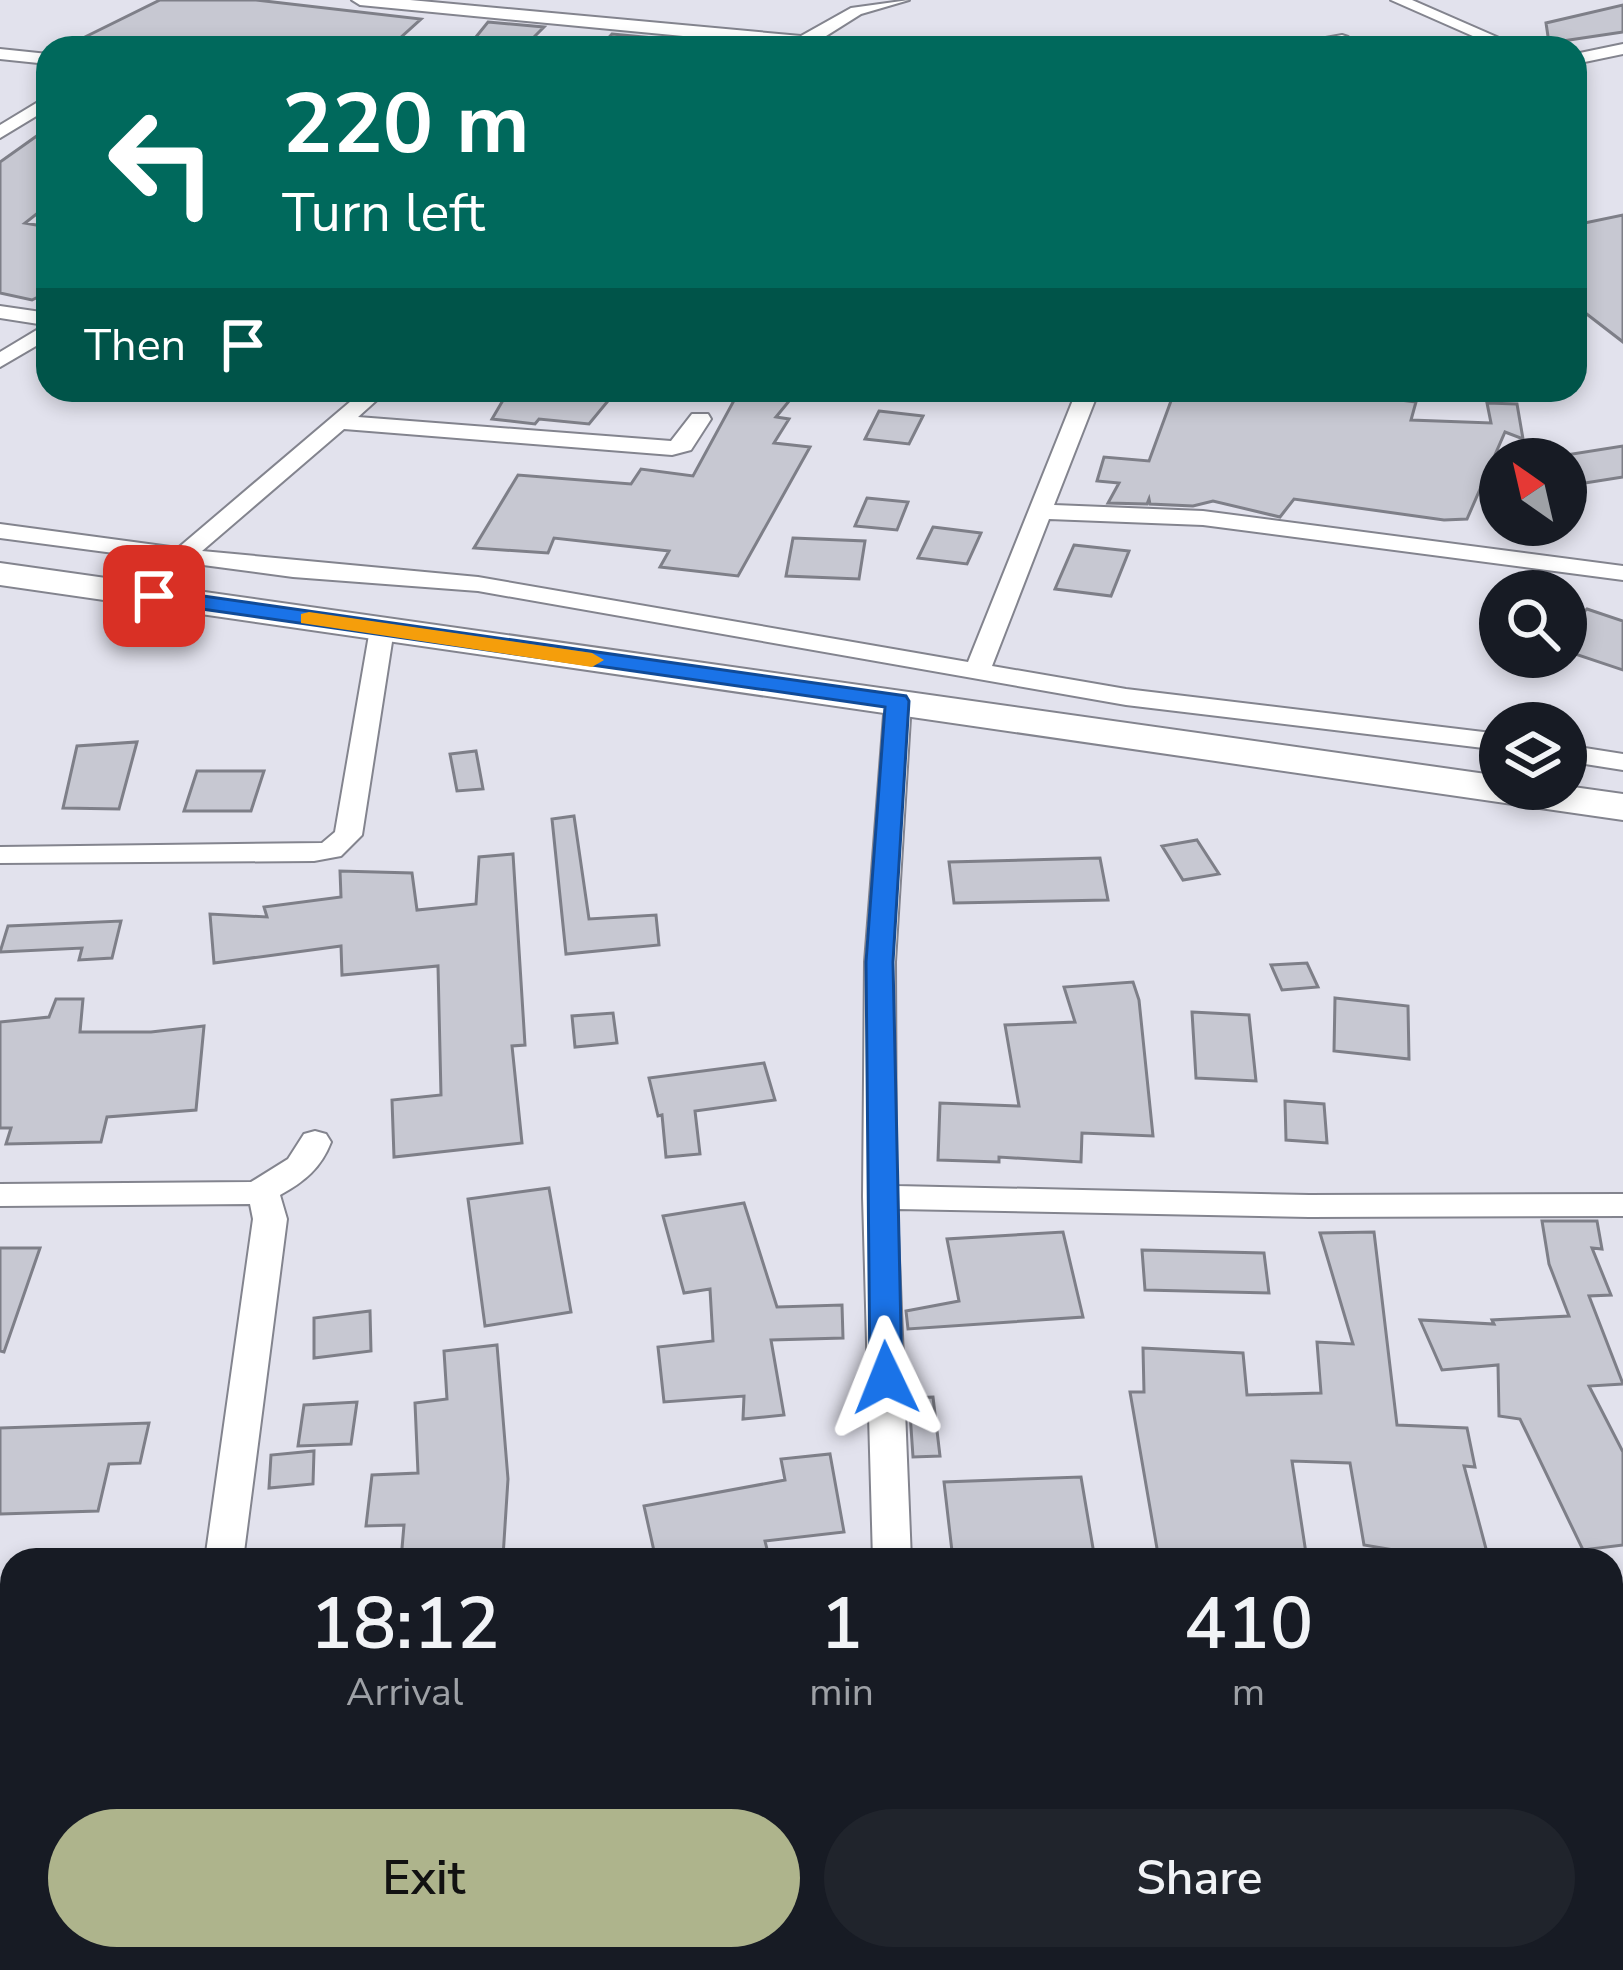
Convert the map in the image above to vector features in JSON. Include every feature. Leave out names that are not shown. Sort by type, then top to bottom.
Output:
[{"type":"highway","points":[[0,574],[1623,807]]},
{"type":"street","points":[[360,0],[444,3],[732,36]]},
{"type":"street","points":[[1399,0],[1485,36]]},
{"type":"street","points":[[814,36],[844,17],[894,1]]},
{"type":"street","points":[[1587,56],[1623,49]]},
{"type":"street","points":[[0,54],[36,58]]},
{"type":"street","points":[[0,133],[36,109]]},
{"type":"street","points":[[0,312],[36,317]]},
{"type":"street","points":[[0,361],[36,338]]},
{"type":"street","points":[[154,596],[180,557],[362,402]]},
{"type":"street","points":[[945,709],[1044,512],[1084,402]]},
{"type":"street","points":[[338,422],[672,448],[683,445],[700,419]]},
{"type":"street","points":[[1044,512],[1252,523],[1623,573]]},
{"type":"street","points":[[0,531],[180,557],[478,584],[1126,697],[1479,739]]},
{"type":"street","points":[[0,855],[314,853],[341,844],[348,835],[382,629]]},
{"type":"street","points":[[892,1548],[880,1197],[880,962],[898,701]]},
{"type":"street","points":[[1587,756],[1623,762]]},
{"type":"street","points":[[0,1195],[256,1193],[294,1173],[311,1156],[315,1142]]},
{"type":"street","points":[[226,1548],[270,1219],[270,1206],[256,1193]]},
{"type":"street","points":[[880,1197],[1309,1206],[1623,1205]]},
{"type":"building","points":[[160,0],[256,0],[421,19],[402,36],[87,36]]},
{"type":"building","points":[[1623,5],[1623,32],[1548,36],[1546,23]]},
{"type":"building","points":[[488,22],[544,27],[535,36],[477,36]]},
{"type":"building","points":[[36,136],[36,214],[25,223],[36,225],[36,298],[32,300],[0,293],[0,162]]},
{"type":"building","points":[[1623,215],[1623,342],[1587,314],[1587,222]]},
{"type":"building","points":[[502,402],[607,402],[589,424],[492,419]]},
{"type":"building","points":[[733,402],[788,402],[776,417],[789,419],[774,443],[810,447],[738,576],[660,567],[669,551],[554,538],[548,553],[474,548],[518,475],[631,484],[641,469],[693,476]]},
{"type":"building","points":[[1171,402],[1416,402],[1411,420],[1491,423],[1487,403],[1517,404],[1523,438],[1505,432],[1502,438],[1479,438],[1479,492],[1467,519],[1444,520],[1294,499],[1280,517],[1213,501],[1193,506],[1150,504],[1149,499],[1147,504],[1108,503],[1119,483],[1097,481],[1104,457],[1149,461]]},
{"type":"building","points":[[879,411],[923,416],[909,444],[865,439]]},
{"type":"building","points":[[1623,446],[1623,477],[1587,483],[1587,452]]},
{"type":"building","points":[[867,498],[908,502],[897,530],[855,526]]},
{"type":"building","points":[[933,527],[981,533],[967,564],[918,558]]},
{"type":"building","points":[[793,538],[865,541],[859,579],[786,576]]},
{"type":"building","points":[[1074,545],[1129,551],[1111,596],[1055,589]]},
{"type":"building","points":[[1587,609],[1623,621],[1623,670],[1587,658]]},
{"type":"building","points":[[137,742],[119,809],[63,808],[77,746]]},
{"type":"building","points":[[476,751],[483,789],[457,791],[450,754]]},
{"type":"building","points":[[197,771],[264,771],[251,811],[184,811]]},
{"type":"building","points":[[574,816],[589,919],[656,915],[659,945],[566,954],[552,819]]},
{"type":"building","points":[[1197,840],[1219,874],[1183,880],[1162,846]]},
{"type":"building","points":[[513,854],[525,1045],[512,1046],[522,1143],[394,1157],[392,1100],[441,1095],[438,966],[342,975],[341,946],[214,963],[210,914],[267,917],[264,907],[341,897],[340,871],[412,873],[417,910],[476,904],[479,857]]},
{"type":"building","points":[[1100,858],[1108,900],[954,903],[949,862]]},
{"type":"building","points":[[121,921],[112,958],[79,960],[82,948],[0,952],[8,926]]},
{"type":"building","points":[[1307,963],[1318,987],[1282,990],[1271,965]]},
{"type":"building","points":[[1133,982],[1139,1000],[1153,1136],[1082,1133],[1081,1162],[999,1157],[999,1162],[938,1160],[940,1103],[1019,1106],[1005,1025],[1075,1022],[1064,987]]},
{"type":"building","points":[[1335,998],[1408,1006],[1409,1059],[1334,1051]]},
{"type":"building","points":[[56,999],[83,999],[80,1032],[204,1026],[196,1110],[107,1117],[101,1142],[6,1144],[11,1128],[0,1128],[0,1022],[49,1017]]},
{"type":"building","points":[[1192,1012],[1249,1015],[1256,1081],[1196,1078]]},
{"type":"building","points":[[613,1013],[617,1043],[575,1047],[572,1016]]},
{"type":"building","points":[[764,1063],[775,1100],[695,1111],[700,1154],[666,1157],[662,1115],[658,1116],[649,1078]]},
{"type":"building","points":[[1285,1101],[1324,1104],[1327,1143],[1286,1140]]},
{"type":"building","points":[[549,1188],[571,1312],[485,1326],[468,1199]]},
{"type":"building","points":[[744,1203],[777,1307],[842,1305],[843,1338],[771,1340],[784,1415],[743,1419],[744,1396],[664,1402],[658,1347],[713,1341],[710,1289],[684,1293],[663,1216]]},
{"type":"building","points":[[1542,1221],[1597,1221],[1602,1249],[1592,1248],[1611,1295],[1589,1296],[1623,1384],[1589,1386],[1623,1452],[1623,1545],[1582,1548],[1520,1419],[1499,1416],[1498,1365],[1442,1370],[1420,1320],[1494,1324],[1492,1320],[1569,1316],[1549,1264]]},
{"type":"building","points":[[1063,1232],[1083,1317],[908,1329],[906,1311],[959,1301],[947,1239]]},
{"type":"building","points":[[1374,1232],[1397,1425],[1467,1428],[1475,1467],[1464,1466],[1486,1548],[1364,1545],[1350,1463],[1292,1461],[1305,1548],[1157,1548],[1130,1392],[1144,1392],[1143,1348],[1243,1353],[1247,1395],[1321,1393],[1317,1342],[1353,1344],[1320,1233]]},
{"type":"building","points":[[0,1248],[40,1248],[4,1352],[0,1351]]},
{"type":"building","points":[[1142,1250],[1264,1253],[1269,1293],[1145,1290]]},
{"type":"building","points":[[370,1311],[371,1351],[314,1358],[314,1318]]},
{"type":"building","points":[[497,1345],[508,1479],[504,1548],[402,1548],[404,1525],[366,1526],[372,1475],[418,1473],[415,1403],[447,1399],[444,1351]]},
{"type":"building","points":[[933,1397],[940,1456],[913,1457],[909,1398]]},
{"type":"building","points":[[357,1402],[351,1444],[298,1446],[304,1405]]},
{"type":"building","points":[[149,1423],[140,1463],[109,1464],[98,1511],[0,1514],[0,1428]]},
{"type":"building","points":[[314,1451],[313,1484],[269,1488],[271,1455]]},
{"type":"building","points":[[830,1454],[844,1532],[765,1541],[767,1548],[653,1548],[644,1506],[785,1480],[781,1459]]},
{"type":"building","points":[[1081,1477],[1093,1548],[952,1548],[944,1482]]},
{"type":"slow traffic","points":[[309,619],[592,660]]},
{"type":"route","points":[[154,596],[898,701],[880,962],[886,1378]]}]
